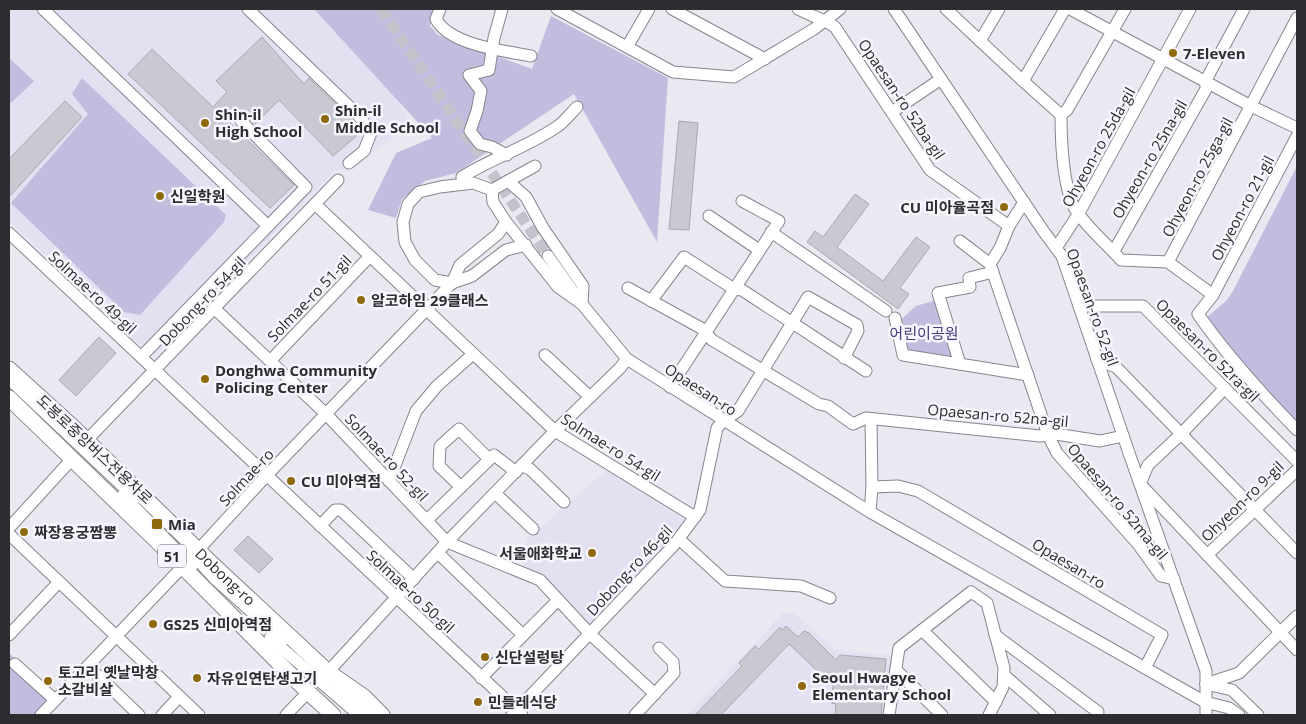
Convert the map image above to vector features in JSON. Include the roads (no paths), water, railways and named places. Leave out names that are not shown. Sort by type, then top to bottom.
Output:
[{"type":"main road","name":"Dobong-ro","points":[[9,369],[86,441],[308,692],[333,715]]},
{"type":"main road","name":"Dobong-ro","points":[[9,396],[23,412],[159,543],[190,558],[328,672],[364,697],[382,715]]},
{"type":"street","points":[[44,9],[268,226]]},
{"type":"street","points":[[248,9],[359,116],[371,133],[364,151],[349,163]]},
{"type":"street","points":[[440,9],[436,19],[441,28],[465,40],[532,56]]},
{"type":"street","points":[[502,9],[494,38],[489,70],[469,75],[481,91],[470,131],[480,144],[492,147],[507,155]]},
{"type":"street","points":[[557,9],[673,72],[734,78],[814,29],[840,9]]},
{"type":"street","points":[[627,47],[649,9]]},
{"type":"street","points":[[672,9],[765,59]]},
{"type":"street","name":"Opaesan-ro 52ba-gil","points":[[798,9],[836,27],[930,170],[1009,226]]},
{"type":"street","name":"Opaesan-ro 52-gil","points":[[894,9],[1062,256],[1206,671],[1206,715]]},
{"type":"street","points":[[946,9],[1061,115],[1061,135],[1068,184],[1074,208],[1121,260],[1168,262],[1213,295]]},
{"type":"street","points":[[980,41],[999,9]]},
{"type":"street","points":[[1023,81],[1065,9]]},
{"type":"street","points":[[1070,9],[1206,80]]},
{"type":"street","points":[[1061,115],[1067,110],[1125,9]]},
{"type":"street","name":"Ohyeon-ro 25da-gil","points":[[1056,248],[1079,213],[1190,9]]},
{"type":"street","name":"Ohyeon-ro 25na-gil","points":[[1114,251],[1206,89],[1206,80],[1244,9]]},
{"type":"street","name":"Ohyeon-ro 25ga-gil","points":[[1168,262],[1297,18]]},
{"type":"street","points":[[892,112],[941,80]]},
{"type":"street","name":"Ohyeon-ro 25ga-gil","points":[[1206,80],[1251,106]]},
{"type":"street","points":[[1251,106],[1297,128]]},
{"type":"street","points":[[464,184],[462,177],[559,126],[577,107]]},
{"type":"street","points":[[141,357],[306,187],[241,121]]},
{"type":"street","name":"Ohyeon-ro 21-gil","points":[[1198,314],[1213,295],[1297,136]]},
{"type":"street","points":[[452,283],[435,280],[415,260],[405,242],[403,222],[408,204],[419,192],[464,184],[473,183],[492,190],[535,166]]},
{"type":"street","name":"Dobong-ro 54-gil","points":[[86,441],[156,371],[338,180]]},
{"type":"street","points":[[508,181],[526,196],[543,228],[582,286],[582,304]]},
{"type":"street","points":[[492,190],[493,202],[506,222],[558,287],[582,304]]},
{"type":"street","points":[[670,387],[779,221],[742,201]]},
{"type":"street","points":[[960,364],[938,293],[970,287],[969,278],[991,268],[1009,226],[1024,202]]},
{"type":"street","points":[[315,204],[427,310]]},
{"type":"street","points":[[709,216],[759,250]]},
{"type":"street","name":"Solmae-ro","points":[[41,715],[427,310],[452,283],[460,264],[498,234],[506,222]]},
{"type":"street","name":"Solmae-ro 49-gil","points":[[9,232],[267,476]]},
{"type":"street","points":[[771,232],[890,314],[903,355],[1028,375]]},
{"type":"street","points":[[960,241],[991,268]]},
{"type":"street","name":"Solmae-ro","points":[[452,283],[472,276],[506,250],[526,245]]},
{"type":"street","name":"Solmae-ro 51-gil","points":[[270,361],[370,256]]},
{"type":"street","name":"Opaesan-ro","points":[[548,256],[582,304],[627,359],[870,512],[1205,702],[1229,708],[1239,715]]},
{"type":"street","points":[[651,301],[684,257],[734,289],[742,290],[866,371]]},
{"type":"street","name":"Opaesan-ro 52ma-gil","points":[[991,268],[1048,435],[1057,453],[1138,544],[1160,576],[1174,579]]},
{"type":"street","name":"Opaesan-ro 52na-gil","points":[[628,288],[701,328],[712,340],[819,404],[828,406],[853,424],[866,418],[871,418],[1040,436],[1056,434],[1100,441],[1123,436]]},
{"type":"street","points":[[724,421],[738,411],[808,297],[857,325],[858,331],[844,358]]},
{"type":"street","name":"Opaesan-ro 52ra-gil","points":[[1079,306],[1143,306],[1297,462]]},
{"type":"street","name":"Solmae-ro 51-gil","points":[[215,309],[326,414]]},
{"type":"street","name":"Solmae-ro 54-gil","points":[[427,310],[555,431],[695,517]]},
{"type":"street","name":"Opaesan-ro 52ra-gil","points":[[1198,314],[1233,362],[1297,430]]},
{"type":"street","points":[[389,481],[416,411],[437,386],[473,354]]},
{"type":"street","points":[[545,355],[590,397]]},
{"type":"street","points":[[328,672],[447,542],[627,359]]},
{"type":"street","points":[[1097,360],[1116,367],[1297,553]]},
{"type":"street","points":[[9,380],[172,533],[190,558],[292,648],[372,715]]},
{"type":"street","points":[[1140,484],[1148,465],[1225,388]]},
{"type":"street","name":"도봉로중앙버스전용차로","points":[[9,396],[118,490],[190,558],[271,639],[359,715]]},
{"type":"street","name":"Solmae-ro 52-gil","points":[[326,414],[447,542],[540,580],[590,634],[654,694]]},
{"type":"street","points":[[870,512],[872,487],[871,418]]},
{"type":"street","name":"Dobong-ro 46-gil","points":[[517,714],[679,539],[700,510],[717,428],[724,421]]},
{"type":"street","name":"Solmae-ro 52-gil","points":[[460,487],[438,466],[440,446],[459,429],[490,459]]},
{"type":"street","name":"Solmae-ro 52-gil","points":[[426,520],[494,455],[519,469]]},
{"type":"street","points":[[9,528],[72,459]]},
{"type":"street","points":[[519,469],[530,469],[564,502]]},
{"type":"street","name":"Ohyeon-ro 9-gil","points":[[1207,555],[1297,470]]},
{"type":"street","points":[[85,472],[118,490]]},
{"type":"street","name":"Solmae-ro 50-gil","points":[[267,476],[482,678],[517,714]]},
{"type":"street","name":"Ohyeon-ro 9-gil","points":[[1140,484],[1297,650]]},
{"type":"street","name":"Opaesan-ro","points":[[872,487],[898,486],[918,491],[1162,636],[1144,668]]},
{"type":"street","points":[[495,493],[533,529]]},
{"type":"street","points":[[127,499],[159,543]]},
{"type":"street","points":[[320,526],[335,510],[341,510],[414,579]]},
{"type":"street","points":[[9,534],[199,715]]},
{"type":"street","points":[[679,539],[725,581],[801,586],[830,598]]},
{"type":"street","points":[[438,553],[523,635]]},
{"type":"street","points":[[9,635],[59,582]]},
{"type":"street","points":[[889,715],[899,648],[971,592],[987,603],[1004,668],[1003,687],[989,715]]},
{"type":"street","points":[[482,678],[558,600]]},
{"type":"street","points":[[1206,684],[1239,673],[1297,616]]},
{"type":"street","points":[[922,630],[996,702]]},
{"type":"street","points":[[995,635],[1098,712]]},
{"type":"street","points":[[635,715],[674,673],[673,662],[658,648]]},
{"type":"street","points":[[15,664],[55,700]]},
{"type":"street","points":[[88,666],[138,715]]},
{"type":"street","points":[[896,670],[942,715]]},
{"type":"street","points":[[1004,676],[1050,715]]},
{"type":"street","points":[[1206,684],[1232,690],[1258,715]]},
{"type":"street","points":[[286,715],[308,692]]},
{"type":"street","points":[[162,715],[179,696]]},
{"type":"tunnel","points":[[381,9],[548,256]]},
{"type":"place","name":"7-Eleven","points":[[1173,53]]},
{"type":"place","name":"Shin-il Middle School","points":[[325,119]]},
{"type":"place","name":"Shin-il High School","points":[[205,123]]},
{"type":"place","name":"신일학원","points":[[160,196]]},
{"type":"place","name":"CU 미아율곡점","points":[[1004,207]]},
{"type":"place","name":"알코하임 29클래스","points":[[361,300]]},
{"type":"place","name":"Donghwa Community Policing Center","points":[[205,379]]},
{"type":"place","name":"CU 미아역점","points":[[291,481]]},
{"type":"place","name":"Mia","points":[[157,524]]},
{"type":"place","name":"짜장용궁짬뽕","points":[[24,532]]},
{"type":"place","name":"서울애화학교","points":[[592,553]]},
{"type":"place","name":"GS25 신미아역점","points":[[153,624]]},
{"type":"place","name":"신단설렁탕","points":[[485,657]]},
{"type":"place","name":"자유인연탄생고기","points":[[197,678]]},
{"type":"place","name":"토고리 옛날막창 소갈비살","points":[[48,681]]},
{"type":"place","name":"Seoul Hwagye Elementary School","points":[[802,686]]},
{"type":"place","name":"민들레식당","points":[[478,702]]},
{"type":"park label","name":"어린이공원","points":[[924,333]]}]
